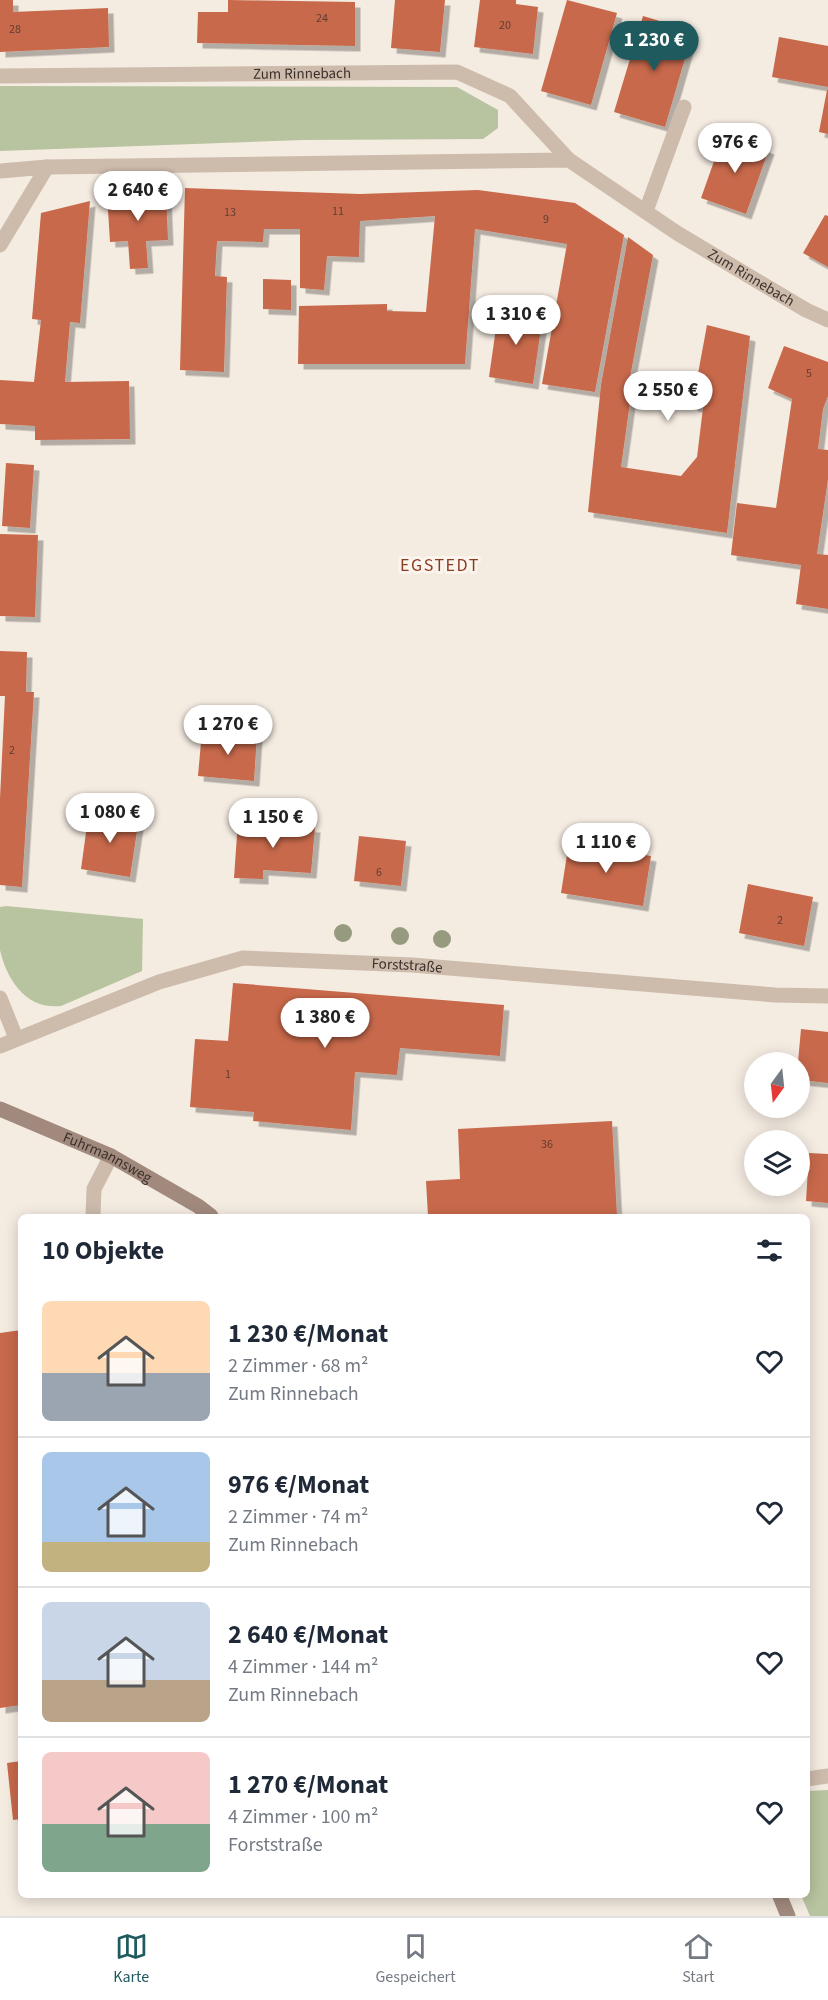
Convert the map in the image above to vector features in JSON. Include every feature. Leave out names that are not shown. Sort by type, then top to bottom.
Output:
[{"type":"street","name":"Zum Rinnebach","points":[[0,76],[458,72],[510,96],[568,160],[677,233],[806,310],[828,320]]},
{"type":"street","points":[[646,211],[684,107]]},
{"type":"street","points":[[0,171],[47,167],[568,160]]},
{"type":"street","points":[[0,245],[47,167]]},
{"type":"street","name":"Forststraße","points":[[0,1046],[159,982],[243,958],[392,963],[763,994],[828,996]]},
{"type":"street","points":[[0,998],[16,1038]]},
{"type":"street","name":"Fuhrmannsweg","points":[[0,1109],[111,1156],[208,1214]]},
{"type":"street","points":[[93,1214],[93,1189],[111,1156]]},
{"type":"street","points":[[810,1779],[828,1776]]},
{"type":"street","points":[[781,1898],[788,1916]]},
{"type":"green space","points":[[0,86],[457,87],[498,110],[498,128],[483,139],[303,140],[0,151]]},
{"type":"green space","points":[[0,907],[143,919],[142,971],[61,1006],[38,1003],[20,991],[3,961],[0,950]]},
{"type":"green space","points":[[828,1790],[828,1916],[810,1916],[802,1898],[810,1898],[810,1791]]},
{"type":"building","points":[[0,0],[13,0],[13,12],[108,8],[109,47],[0,52]]},
{"type":"building","points":[[228,0],[355,2],[355,46],[197,43],[198,12],[228,12]]},
{"type":"building","points":[[395,0],[445,0],[440,52],[391,48]]},
{"type":"building","points":[[480,0],[516,0],[516,4],[538,7],[533,54],[474,47]]},
{"type":"building","points":[[567,0],[617,13],[591,105],[541,91]]},
{"type":"building","points":[[643,16],[693,31],[665,127],[614,112]]},
{"type":"building","points":[[779,37],[828,46],[828,87],[772,77]]},
{"type":"building","points":[[828,90],[828,134],[819,132]]},
{"type":"building","points":[[724,133],[769,149],[746,214],[701,198]]},
{"type":"building","points":[[185,188],[360,194],[478,190],[575,203],[624,235],[595,392],[542,384],[567,244],[475,229],[465,364],[298,364],[299,306],[387,304],[387,311],[426,312],[435,216],[360,221],[359,257],[327,256],[324,290],[300,288],[300,229],[264,229],[263,242],[217,241],[215,276],[227,277],[224,372],[180,370]]},
{"type":"building","points":[[166,191],[168,240],[146,241],[148,268],[130,269],[128,241],[110,242],[107,194]]},
{"type":"building","points":[[90,201],[80,323],[70,322],[65,382],[129,381],[130,439],[35,440],[35,426],[0,424],[0,380],[34,382],[41,320],[32,319],[41,213]]},
{"type":"building","points":[[825,215],[828,216],[828,267],[803,253]]},
{"type":"building","points":[[628,237],[653,255],[628,388],[632,388],[621,467],[681,476],[697,457],[703,408],[692,406],[707,325],[750,336],[727,533],[588,512],[601,385]]},
{"type":"building","points":[[263,279],[291,280],[291,310],[263,309]]},
{"type":"building","points":[[499,307],[543,314],[533,384],[489,377]]},
{"type":"building","points":[[784,346],[828,362],[828,396],[823,409],[818,449],[828,450],[828,479],[817,554],[828,555],[828,609],[796,604],[801,565],[731,555],[737,503],[776,508],[792,399],[768,388]]},
{"type":"building","points":[[6,463],[34,465],[30,528],[2,526]]},
{"type":"building","points":[[0,534],[38,535],[35,617],[0,616]]},
{"type":"building","points":[[0,651],[27,652],[26,692],[34,692],[22,887],[0,885],[0,798],[5,696],[0,696]]},
{"type":"building","points":[[202,731],[257,735],[254,781],[198,776]]},
{"type":"building","points":[[89,811],[139,818],[130,877],[81,869]]},
{"type":"building","points":[[238,821],[315,827],[311,873],[263,870],[263,879],[234,878]]},
{"type":"building","points":[[359,836],[406,841],[401,886],[354,881]]},
{"type":"building","points":[[569,842],[651,856],[643,906],[561,893]]},
{"type":"building","points":[[748,884],[813,897],[804,946],[739,933]]},
{"type":"building","points":[[233,983],[504,1005],[500,1056],[400,1048],[397,1075],[355,1072],[351,1130],[253,1121],[254,1112],[190,1107],[195,1039],[228,1041]]},
{"type":"building","points":[[801,1029],[828,1032],[828,1083],[810,1081],[810,1052],[799,1052]]},
{"type":"building","points":[[612,1121],[617,1214],[428,1214],[426,1181],[460,1179],[458,1129]]},
{"type":"building","points":[[810,1153],[828,1154],[828,1203],[806,1201],[806,1196],[810,1196]]},
{"type":"building","points":[[18,1330],[18,1705],[0,1708],[0,1333]]},
{"type":"building","points":[[18,1761],[18,1819],[13,1820],[7,1763]]},
{"type":"district","name":"EGSTEDT","points":[[440,565]]}]
